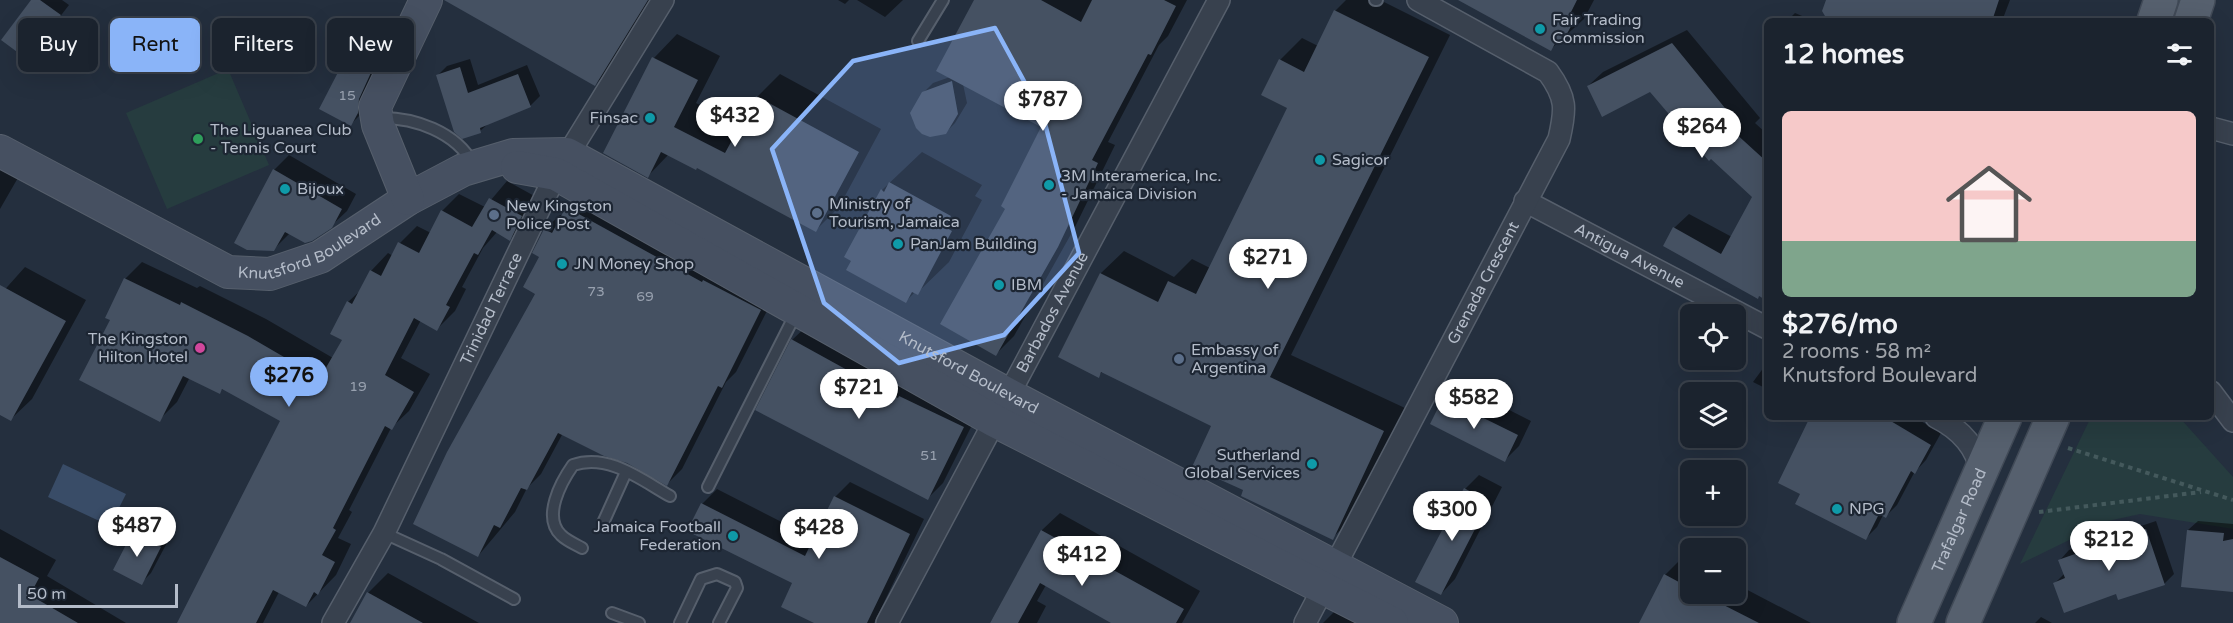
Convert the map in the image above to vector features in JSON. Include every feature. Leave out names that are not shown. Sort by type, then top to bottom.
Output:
[{"type":"main road","points":[[408,199],[376,118],[375,107],[426,0]]},
{"type":"main road","points":[[2155,18],[2161,0]]},
{"type":"main road","points":[[2192,18],[2198,0]]},
{"type":"main road","name":"Knutsford Boulevard","points":[[0,151],[228,272],[270,274],[320,257],[408,199],[463,170],[513,155],[562,164],[1002,408],[1331,577],[1442,623]]},
{"type":"main road","name":"Knutsford Boulevard","points":[[562,164],[797,311],[1002,408]]},
{"type":"main road","name":"Trafalgar Road","points":[[1914,623],[2004,420]]},
{"type":"main road","points":[[1963,623],[2048,428]]},
{"type":"main road","name":"Knutsford Boulevard","points":[[1331,577],[1392,623]]},
{"type":"street","name":"Trinidad Terrace","points":[[333,623],[384,533],[562,164],[663,0]]},
{"type":"street","name":"Barbados Avenue","points":[[887,623],[1219,0]]},
{"type":"street","name":"Grenada Crescent","points":[[1305,623],[1559,139],[1566,112],[1560,89],[1548,72],[1418,0]]},
{"type":"street","points":[[2214,129],[2233,134]]},
{"type":"street","name":"Antigua Avenue","points":[[1525,201],[1764,326]]},
{"type":"street","points":[[1942,420],[1968,440],[1979,459],[1980,473]]},
{"type":"lane","points":[[918,41],[943,0]]},
{"type":"lane","points":[[376,118],[394,118],[444,134],[482,164]]},
{"type":"lane","points":[[708,487],[797,311]]},
{"type":"lane","points":[[582,548],[560,534],[553,520],[554,502],[573,465],[587,460],[605,462],[669,496]]},
{"type":"lane","points":[[603,523],[626,472]]},
{"type":"lane","points":[[384,533],[441,559],[514,598]]},
{"type":"lane","points":[[680,623],[701,579],[717,574],[735,582],[737,588],[720,623]]},
{"type":"lane","points":[[612,613],[639,623]]},
{"type":"path","points":[[2048,428],[2202,491],[2233,500]]},
{"type":"path","points":[[2012,512],[2079,508],[2202,491]]},
{"type":"highlighted area","points":[[995,28],[1043,116],[1079,253],[1004,335],[899,363],[824,303],[772,149],[853,61]]},
{"type":"green space","name":"The Liguanea Club - Tennis Court","points":[[221,72],[229,72],[269,165],[167,209],[126,113]]},
{"type":"green space","points":[[2090,420],[2182,420],[2233,477],[2233,529],[2140,514],[2108,521],[2020,564]]},
{"type":"water","points":[[63,464],[126,494],[110,526],[48,497]]},
{"type":"building","points":[[31,0],[40,0],[61,15],[59,18],[18,18],[18,53],[1,40]]},
{"type":"building","points":[[444,0],[648,0],[595,86]]},
{"type":"building","points":[[974,0],[1041,0],[1081,22],[1092,0],[1164,0],[1176,6],[1092,160],[1098,163],[1058,247],[996,356],[940,324],[1005,209],[1001,206],[1041,127],[936,71]]},
{"type":"building","name":"Fair Trading Commission","points":[[1458,0],[1577,0],[1570,14],[1576,17],[1562,43],[1557,40],[1551,51]]},
{"type":"building","points":[[1826,0],[1999,0],[1993,18],[1826,18],[1822,11]]},
{"type":"building","points":[[1334,10],[1429,57],[1270,377],[1384,431],[1333,540],[1241,496],[1243,490],[1192,467],[1211,426],[1101,372],[1099,378],[1058,357],[1100,273],[1158,302],[1168,281],[1196,294],[1287,108],[1261,95],[1279,59],[1304,72]]},
{"type":"building","points":[[1672,43],[1738,124],[1733,131],[1764,159],[1764,299],[1759,296],[1758,299],[1663,246],[1673,227],[1721,254],[1752,197],[1711,159],[1709,161],[1650,92],[1602,117],[1587,86]]},
{"type":"building","points":[[652,57],[698,80],[674,127],[725,153],[756,96],[859,152],[816,232],[697,168],[696,170],[661,152],[648,178],[603,153]]},
{"type":"building","points":[[460,67],[468,93],[518,74],[531,107],[480,128],[481,133],[462,139],[454,132],[436,75]]},
{"type":"building","points":[[338,72],[371,72],[359,99],[358,113],[351,126],[319,109]]},
{"type":"building","points":[[952,81],[958,114],[946,134],[930,137],[922,134],[916,128],[910,113],[922,92]]},
{"type":"building","name":"Bijoux","points":[[273,169],[342,209],[332,228],[312,241],[305,243],[285,232],[274,251],[247,250],[234,243]]},
{"type":"building","name":"PanJam Building","points":[[889,182],[951,216],[945,227],[952,231],[918,295],[912,292],[906,303],[846,270],[851,261],[844,257],[881,189],[884,192]]},
{"type":"building","points":[[489,198],[522,216],[510,241],[492,230],[478,255],[474,253],[446,305],[450,307],[437,331],[414,318],[385,375],[414,392],[392,430],[385,426],[333,528],[336,530],[322,555],[335,562],[318,595],[314,592],[306,607],[273,590],[256,623],[177,623],[280,421],[222,389],[220,394],[183,376],[160,422],[79,380],[110,320],[105,318],[124,278],[180,305],[181,302],[248,336],[320,378],[342,340],[330,334],[347,301],[352,304],[370,270],[381,276],[398,242],[419,253],[441,210],[472,227]]},
{"type":"building","points":[[566,207],[702,282],[703,280],[761,310],[722,388],[718,386],[667,486],[627,463],[604,456],[558,433],[527,490],[521,488],[500,528],[494,525],[478,557],[413,524],[447,452],[535,294],[523,287],[539,257],[532,253],[544,229],[552,233]]},
{"type":"building","points":[[0,285],[66,321],[11,421],[0,415]]},
{"type":"building","points":[[791,339],[898,398],[899,396],[964,427],[928,500],[755,410]]},
{"type":"building","points":[[1443,398],[1518,435],[1505,462],[1430,424]]},
{"type":"building","points":[[1809,420],[1889,420],[1931,445],[1915,474],[1911,471],[1886,518],[1879,514],[1866,540],[1795,504],[1800,494],[1778,483]]},
{"type":"building","points":[[1464,488],[1489,502],[1441,595],[1415,582]]},
{"type":"building","points":[[834,496],[910,534],[867,623],[814,623],[781,607],[792,583],[687,531],[701,503],[805,556]]},
{"type":"building","points":[[2146,529],[2165,585],[2118,600],[2116,594],[2064,613],[2053,583],[2065,578],[2058,560]]},
{"type":"building","points":[[1041,530],[1184,609],[1176,623],[1111,623],[1040,583],[1018,623],[990,623]]},
{"type":"building","points":[[2187,530],[2224,533],[2223,541],[2233,539],[2233,592],[2181,587]]},
{"type":"building","points":[[133,531],[161,547],[142,585],[113,570]]},
{"type":"building","points":[[0,557],[39,578],[30,595],[78,623],[0,623]]},
{"type":"building","points":[[1664,574],[1680,583],[1680,604],[1722,604],[1759,623],[1639,623]]},
{"type":"building","points":[[367,592],[423,623],[350,623]]},
{"type":"place","name":"Fair Trading Commission","points":[[1540,29]]},
{"type":"place","name":"Finsac","points":[[650,118]]},
{"type":"place","name":"The Liguanea Club - Tennis Court","points":[[198,139]]},
{"type":"place","name":"Sagicor","points":[[1320,160]]},
{"type":"place","name":"3M Interamerica, Inc. - Jamaica Division","points":[[1049,185]]},
{"type":"place","name":"Bijoux","points":[[285,189]]},
{"type":"place","name":"Ministry of Tourism, Jamaica","points":[[817,213]]},
{"type":"place","name":"New Kingston Police Post","points":[[494,215]]},
{"type":"place","name":"PanJam Building","points":[[898,244]]},
{"type":"place","name":"JN Money Shop","points":[[562,264]]},
{"type":"place","name":"IBM","points":[[999,285]]},
{"type":"place","name":"The Kingston Hilton Hotel","points":[[200,348]]},
{"type":"place","name":"Embassy of Argentina","points":[[1179,359]]},
{"type":"place","name":"Sutherland Global Services","points":[[1312,464]]},
{"type":"place","name":"NPG","points":[[1837,509]]},
{"type":"place","name":"Jamaica Football Federation","points":[[733,536]]}]
